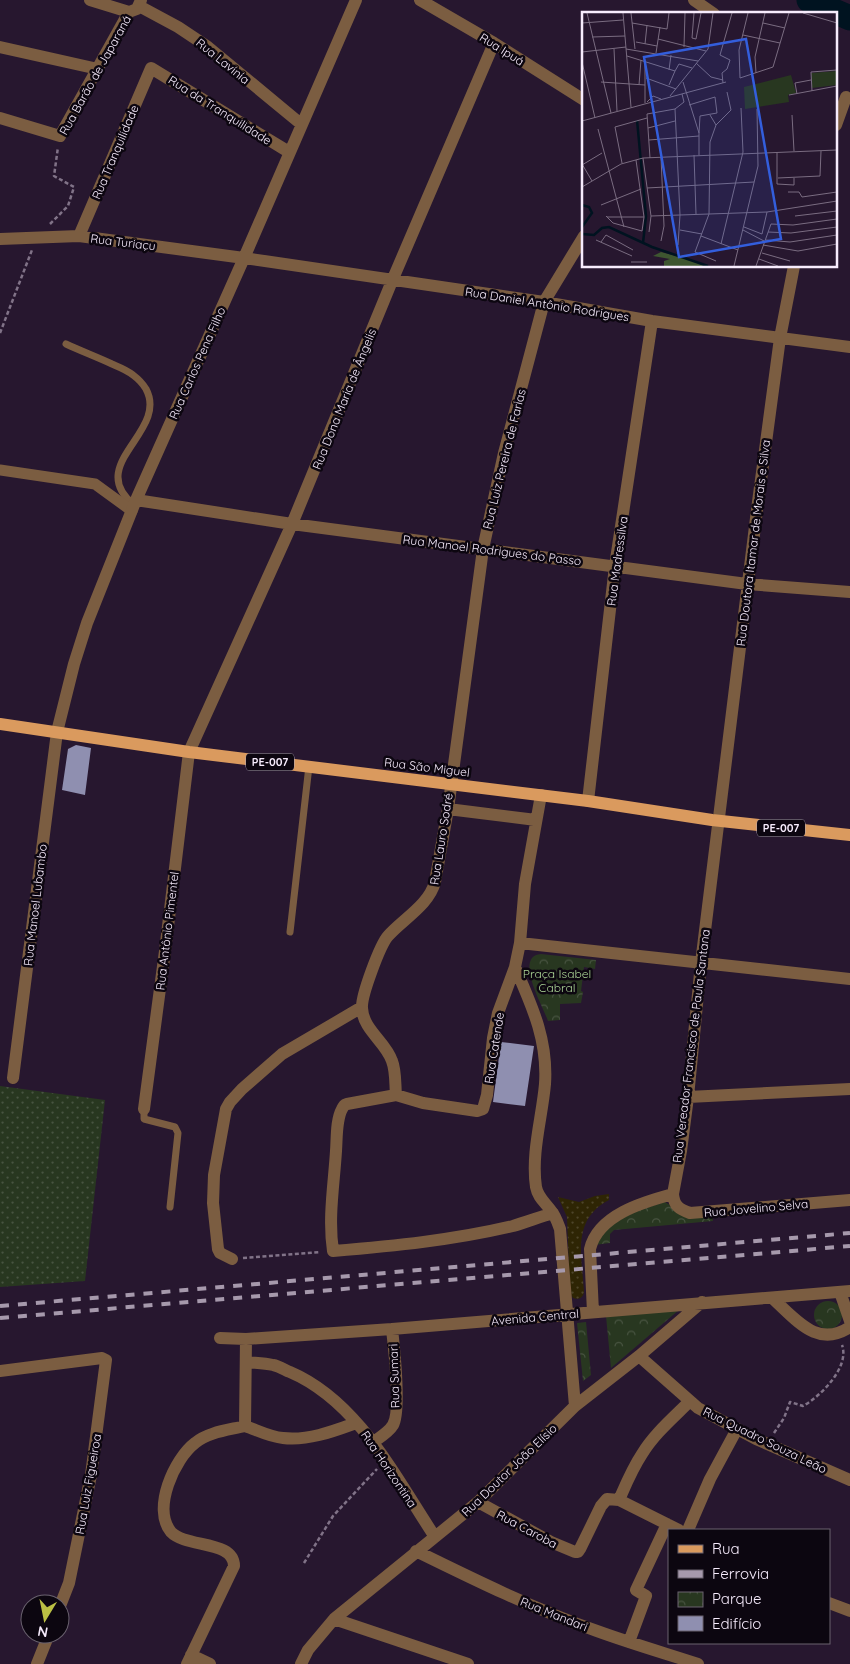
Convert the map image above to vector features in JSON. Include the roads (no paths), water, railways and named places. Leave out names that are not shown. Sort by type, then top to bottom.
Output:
[{"type":"main road","name":"Rua São Miguel","points":[[0,724],[189,752],[588,801],[718,821],[850,835]]},
{"type":"street","name":"Rua Lavinia","points":[[90,0],[136,6],[178,27],[208,47],[301,124]]},
{"type":"street","name":"Rua Carlos Pena Filho","points":[[57,732],[74,664],[134,505],[356,0]]},
{"type":"street","name":"Rua Ipuá","points":[[420,0],[494,43],[582,99]]},
{"type":"street","points":[[694,0],[711,12]]},
{"type":"street","name":"Rua Barão de Japaraná","points":[[0,118],[60,136],[136,6]]},
{"type":"street","name":"Rua Dona Maria de Ângelis","points":[[189,752],[292,524],[392,281],[494,43]]},
{"type":"street","points":[[0,47],[98,69]]},
{"type":"street","name":"Rua da Tranquilidade","points":[[151,68],[289,152]]},
{"type":"street","name":"Rua Tranquilidade","points":[[79,236],[151,68]]},
{"type":"street","points":[[838,119],[846,97]]},
{"type":"street","name":"Rua Turiaçu","points":[[0,239],[79,236],[244,258]]},
{"type":"street","name":"Rua Luiz Pereira de Farias","points":[[450,784],[483,549],[504,453],[544,302],[582,239]]},
{"type":"street","name":"Rua Daniel Antônio Rodrigues","points":[[244,258],[544,302],[652,321],[850,347]]},
{"type":"street","name":"Rua Doutora Itamar de Morais e Silva","points":[[718,821],[780,338],[794,268]]},
{"type":"street","name":"Rua Madressilva","points":[[588,801],[615,566],[652,321]]},
{"type":"street","name":"Rua Manoel Rodrigues do Passo","points":[[0,470],[95,484],[134,505],[747,584],[850,592]]},
{"type":"street","name":"Rua Manoel Lubambo","points":[[13,1078],[57,732]]},
{"type":"street","name":"Rua Antônio Pimentel","points":[[144,1110],[189,752]]},
{"type":"street","name":"Rua Lauro Sodré","points":[[362,1007],[374,962],[386,938],[433,890],[448,809],[450,784]]},
{"type":"street","name":"Rua Catende","points":[[396,1095],[423,1103],[478,1111],[483,1109],[486,1102],[496,1022],[515,967],[520,943],[525,884],[541,795]]},
{"type":"street","points":[[448,809],[536,820]]},
{"type":"street","name":"Rua Vereador Francisco de Paula Santana","points":[[673,1194],[688,1097],[701,963],[718,821]]},
{"type":"street","points":[[520,943],[850,978]]},
{"type":"street","points":[[515,967],[541,1031],[545,1053],[545,1084],[536,1148],[536,1178],[539,1196],[553,1213],[560,1229],[575,1406]]},
{"type":"street","points":[[232,1258],[220,1253],[212,1203],[214,1175],[226,1109],[242,1089],[282,1054],[362,1007],[364,1017],[372,1033],[392,1060],[396,1095],[347,1104],[341,1110],[338,1127],[332,1214],[333,1251],[403,1245],[461,1237],[514,1225],[553,1213]]},
{"type":"street","points":[[688,1097],[850,1089]]},
{"type":"street","points":[[593,1312],[590,1249],[592,1240],[614,1218],[633,1207],[673,1194]]},
{"type":"street","name":"Rua Jovelino Selva","points":[[673,1194],[677,1207],[690,1213],[699,1214],[850,1200]]},
{"type":"street","points":[[845,1291],[850,1321]]},
{"type":"street","name":"Avenida Central","points":[[220,1338],[246,1339],[392,1329],[845,1291]]},
{"type":"street","points":[[772,1298],[809,1329],[825,1336],[837,1334],[850,1327]]},
{"type":"street","name":"Rua Doutor João Elísio","points":[[302,1664],[308,1650],[334,1619],[478,1502],[575,1406],[639,1356],[702,1302]]},
{"type":"street","name":"Rua Sumari","points":[[372,1443],[393,1426],[396,1417],[396,1363],[392,1329]]},
{"type":"street","points":[[210,1664],[189,1660],[234,1566],[234,1559],[230,1553],[188,1540],[175,1535],[170,1530],[164,1514],[167,1484],[193,1444],[203,1438],[245,1426],[246,1339]]},
{"type":"street","name":"Rua Quadro Souza Leão","points":[[639,1356],[698,1408],[737,1429],[824,1470],[850,1480]]},
{"type":"street","name":"Rua Luiz Figueiroa","points":[[0,1371],[102,1358],[106,1360],[91,1475],[69,1583],[65,1594]]},
{"type":"street","points":[[246,1362],[273,1365],[300,1376],[326,1393],[356,1423]]},
{"type":"street","points":[[677,1529],[616,1500],[642,1453],[690,1401]]},
{"type":"street","name":"Rua Horizontina","points":[[245,1426],[268,1435],[283,1438],[308,1437],[332,1432],[356,1423],[384,1460],[434,1537]]},
{"type":"street","points":[[688,1529],[710,1479],[737,1429]]},
{"type":"street","name":"Rua Caroba","points":[[478,1502],[551,1542],[578,1552],[606,1499],[616,1500]]},
{"type":"street","points":[[629,1642],[646,1596],[636,1590],[667,1524]]},
{"type":"street","name":"Rua Mandari","points":[[416,1551],[503,1593],[596,1630],[698,1664]]},
{"type":"street","points":[[830,1603],[850,1607]]},
{"type":"street","points":[[334,1619],[468,1664]]},
{"type":"street","points":[[37,1664],[45,1644]]},
{"type":"lane","points":[[66,344],[131,373],[146,388],[150,404],[148,418],[117,471],[118,486],[123,497],[134,505]]},
{"type":"lane","points":[[290,932],[309,766]]},
{"type":"lane","points":[[144,1110],[144,1119],[175,1128],[178,1133],[170,1207]]},
{"type":"waterway","points":[[809,0],[836,12]]},
{"type":"waterway","points":[[838,13],[850,18]]},
{"type":"railway","points":[[0,1306],[850,1233]]},
{"type":"railway","points":[[0,1318],[850,1246]]},
{"type":"park label","name":"Praça Isabel Cabral","points":[[557,980]]}]
